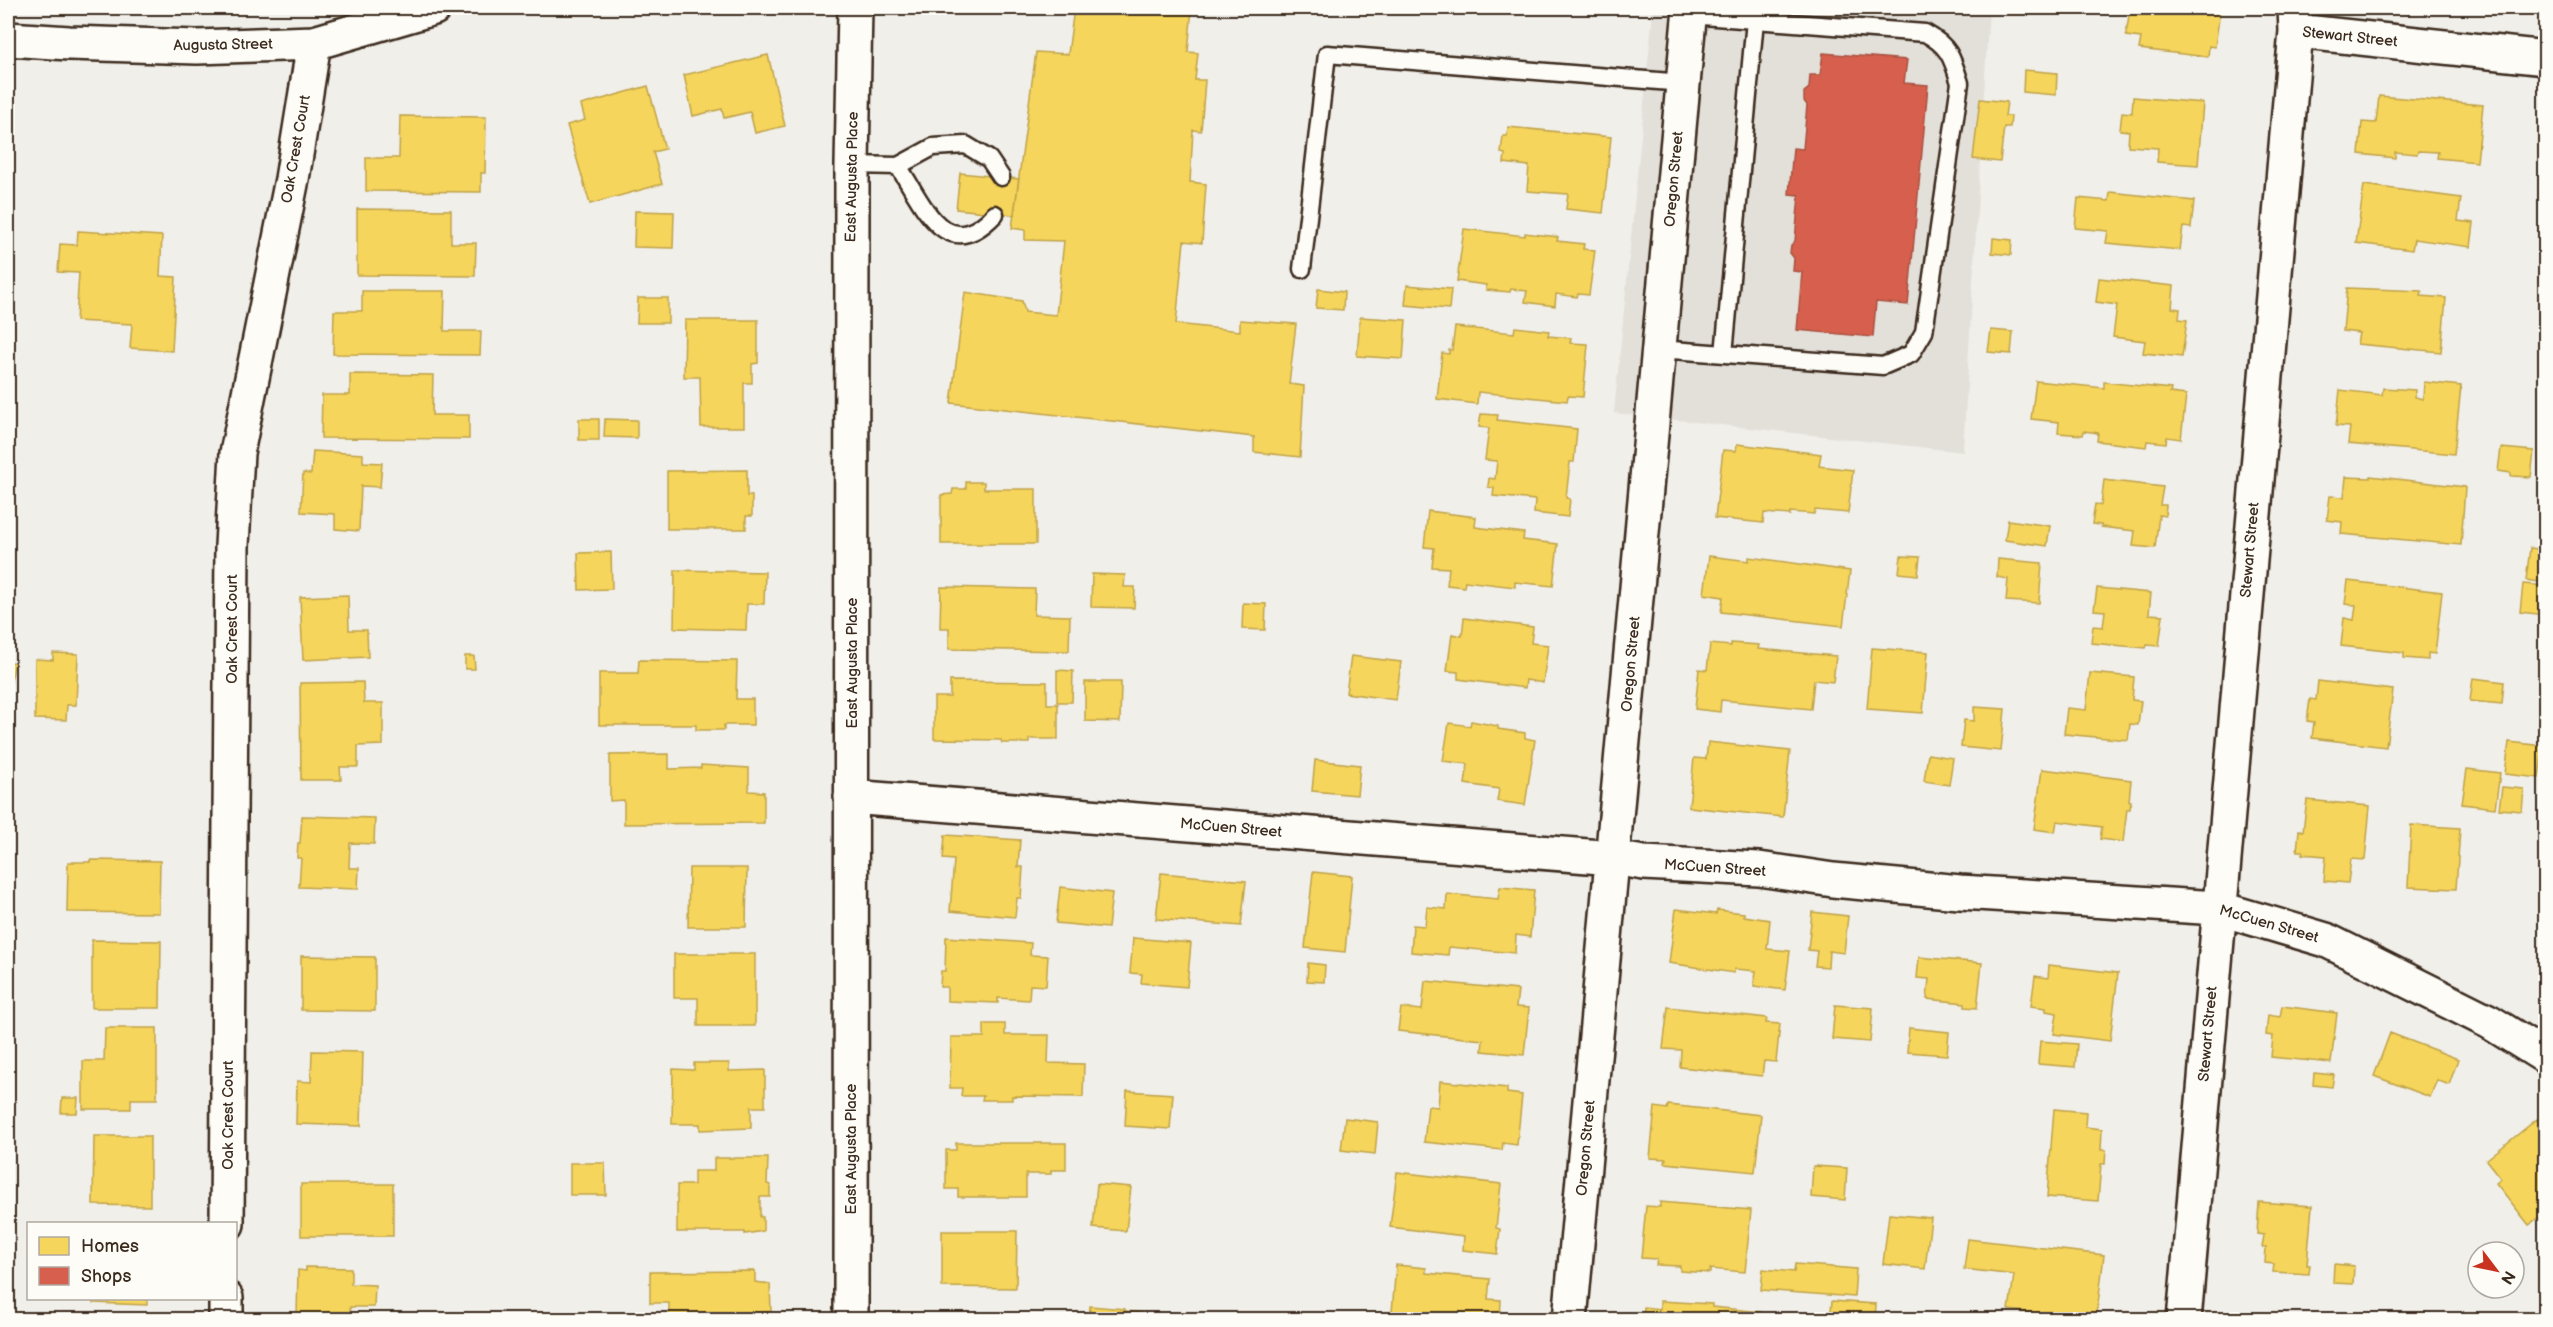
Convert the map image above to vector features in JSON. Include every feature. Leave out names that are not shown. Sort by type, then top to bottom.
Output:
[{"type":"street","name":"Augusta Street","points":[[8,39],[197,47],[314,43],[434,8]]},
{"type":"street","name":"East Augusta Place","points":[[850,1320],[852,165],[855,8]]},
{"type":"street","name":"Oregon Street","points":[[1570,1320],[1690,11]]},
{"type":"street","name":"Stewart Street","points":[[2184,1320],[2295,19],[2546,58]]},
{"type":"street","name":"Oak Crest Court","points":[[227,1222],[232,546],[237,453],[292,179],[314,43]]},
{"type":"street","name":"McCuen Street","points":[[851,797],[1613,858],[1644,863],[1759,869],[1833,880],[1960,892],[2218,908],[2326,940],[2490,1022],[2546,1057]]},
{"type":"street","points":[[226,1300],[226,1320]]},
{"type":"lane","points":[[1659,349],[1883,366],[1911,354],[1924,332],[1960,83],[1953,62],[1941,42],[1925,33],[1755,20],[1690,11]]},
{"type":"lane","points":[[1724,354],[1755,20]]},
{"type":"lane","points":[[1302,269],[1327,54],[1683,83]]},
{"type":"lane","points":[[852,165],[898,166],[933,147],[966,145],[989,159],[1001,177]]},
{"type":"lane","points":[[898,166],[938,227],[957,234],[980,230],[995,214]]},
{"type":"shaded area","points":[[1622,8],[1989,8],[1963,452],[1614,413],[1653,11]]},
{"type":"building: Homes","points":[[1074,8],[1192,8],[1188,52],[1198,53],[1195,80],[1205,80],[1201,131],[1193,130],[1190,182],[1206,184],[1202,243],[1184,241],[1176,324],[1240,331],[1240,320],[1296,324],[1289,384],[1304,386],[1300,457],[1254,452],[1254,437],[951,403],[965,292],[1022,301],[1025,312],[1056,315],[1064,241],[1025,240],[1025,230],[1012,228],[1036,52],[1068,54]]},
{"type":"building: Homes","points":[[2130,8],[2208,8],[2220,11],[2215,47],[2209,46],[2208,57],[2139,49],[2141,38],[2126,36]]},
{"type":"building: Homes","points":[[768,55],[785,126],[755,133],[750,112],[724,118],[722,109],[693,116],[684,75]]},
{"type":"building: Homes","points":[[2024,70],[2057,73],[2056,95],[2023,92]]},
{"type":"building: Homes","points":[[648,86],[665,149],[653,152],[662,184],[590,204],[567,125],[585,120],[581,105]]},
{"type":"building: Homes","points":[[2379,96],[2483,105],[2477,162],[2437,158],[2438,152],[2418,151],[2417,154],[2395,152],[2395,158],[2359,154],[2362,122],[2376,123]]},
{"type":"building: Homes","points":[[2133,97],[2203,103],[2198,165],[2157,162],[2158,148],[2128,146],[2129,131],[2120,130],[2122,112],[2132,113]]},
{"type":"building: Homes","points":[[1980,99],[2007,102],[2005,116],[2011,116],[2010,127],[2004,127],[2000,162],[1973,159]]},
{"type":"building: Homes","points":[[400,116],[486,117],[485,173],[481,173],[481,192],[366,191],[366,158],[399,158]]},
{"type":"building: Homes","points":[[1508,127],[1611,137],[1603,213],[1566,209],[1568,194],[1527,191],[1529,166],[1504,163],[1505,154],[1501,153],[1503,136],[1507,136]]},
{"type":"building: Homes","points":[[960,173],[1019,179],[1014,215],[956,209]]},
{"type":"building: Homes","points":[[2364,185],[2461,198],[2458,221],[2474,223],[2471,247],[2414,239],[2412,250],[2356,243]]},
{"type":"building: Homes","points":[[2110,192],[2194,201],[2191,228],[2183,227],[2180,250],[2106,243],[2108,231],[2075,228],[2078,198],[2109,201]]},
{"type":"building: Homes","points":[[357,209],[451,210],[451,243],[476,243],[475,276],[357,275]]},
{"type":"building: Homes","points":[[635,211],[674,212],[673,248],[634,247]]},
{"type":"building: Homes","points":[[1464,229],[1525,236],[1525,233],[1558,237],[1557,241],[1584,244],[1583,249],[1595,250],[1589,295],[1578,294],[1577,297],[1556,294],[1555,306],[1525,302],[1527,291],[1486,290],[1486,285],[1457,281]]},
{"type":"building: Homes","points":[[78,231],[162,236],[160,276],[176,277],[172,351],[130,348],[132,324],[76,321],[79,273],[58,272],[60,244],[77,245]]},
{"type":"building: Homes","points":[[1993,238],[2012,240],[2011,255],[1992,253]]},
{"type":"building: Homes","points":[[2099,278],[2174,286],[2172,308],[2180,309],[2179,319],[2187,320],[2182,357],[2143,353],[2145,341],[2113,337],[2117,305],[2096,302]]},
{"type":"building: Homes","points":[[1407,285],[1451,289],[1449,309],[1405,305]]},
{"type":"building: Homes","points":[[2347,288],[2422,291],[2421,296],[2446,298],[2441,352],[2357,344],[2359,333],[2343,331]]},
{"type":"building: Homes","points":[[1318,289],[1344,292],[1343,310],[1316,308]]},
{"type":"building: Homes","points":[[362,291],[445,291],[444,331],[481,331],[480,355],[333,354],[334,311],[362,311]]},
{"type":"building: Homes","points":[[638,298],[668,298],[668,323],[637,323]]},
{"type":"building: Homes","points":[[1360,317],[1406,320],[1403,359],[1357,356]]},
{"type":"building: Homes","points":[[685,320],[758,320],[758,363],[752,364],[752,383],[744,383],[744,427],[701,427],[700,377],[684,377]]},
{"type":"building: Homes","points":[[1455,327],[1514,333],[1515,327],[1549,331],[1548,336],[1571,338],[1570,343],[1588,344],[1583,397],[1568,396],[1567,401],[1478,392],[1477,404],[1437,399],[1442,353],[1449,354],[1449,350],[1452,350]]},
{"type":"building: Homes","points":[[1991,330],[2013,332],[2011,354],[1988,352]]},
{"type":"building: Homes","points":[[350,374],[433,375],[432,415],[469,415],[469,439],[321,438],[322,395],[350,395]]},
{"type":"building: Homes","points":[[2036,381],[2104,388],[2104,382],[2171,389],[2170,393],[2186,395],[2181,439],[2167,437],[2166,443],[2147,441],[2146,447],[2097,441],[2098,433],[2084,431],[2083,435],[2058,433],[2059,422],[2031,419]]},
{"type":"building: Homes","points":[[2424,382],[2461,386],[2454,454],[2348,444],[2350,427],[2336,426],[2340,390],[2382,395],[2383,388],[2415,390],[2415,397],[2423,399]]},
{"type":"building: Homes","points":[[1481,414],[1498,415],[1497,420],[1577,429],[1574,462],[1570,462],[1566,498],[1570,499],[1568,517],[1534,513],[1535,500],[1493,496],[1494,488],[1488,487],[1489,478],[1495,479],[1497,461],[1485,460],[1489,428],[1479,427]]},
{"type":"building: Homes","points":[[579,419],[599,419],[599,440],[579,440]]},
{"type":"building: Homes","points":[[605,419],[637,420],[637,438],[604,437]]},
{"type":"building: Homes","points":[[1737,444],[1821,454],[1819,466],[1853,470],[1848,513],[1815,510],[1814,514],[1764,513],[1763,523],[1715,518],[1723,450],[1736,451]]},
{"type":"building: Homes","points":[[2501,448],[2534,451],[2531,477],[2511,476],[2511,473],[2498,471]]},
{"type":"building: Homes","points":[[313,451],[363,454],[363,462],[382,463],[380,487],[361,486],[359,531],[335,529],[335,514],[301,512],[303,473],[311,474]]},
{"type":"building: Homes","points":[[747,470],[747,496],[752,496],[752,516],[746,516],[746,529],[667,529],[667,471]]},
{"type":"building: Homes","points":[[2370,476],[2465,487],[2461,545],[2341,534],[2342,522],[2327,520],[2330,496],[2344,497],[2346,477],[2370,478]]},
{"type":"building: Homes","points":[[2104,480],[2163,487],[2160,505],[2166,505],[2165,516],[2159,515],[2155,548],[2133,546],[2135,531],[2092,524],[2095,504],[2101,505]]},
{"type":"building: Homes","points":[[966,482],[984,482],[984,489],[1036,489],[1036,544],[941,544],[941,495],[952,494],[953,489],[966,489]]},
{"type":"building: Homes","points":[[1428,511],[1476,517],[1475,527],[1524,533],[1523,540],[1558,544],[1553,586],[1515,582],[1515,587],[1465,581],[1464,587],[1447,585],[1449,568],[1432,567],[1434,548],[1424,547]]},
{"type":"building: Homes","points":[[2008,520],[2050,526],[2047,546],[2005,540]]},
{"type":"building: Homes","points":[[2530,548],[2546,550],[2546,583],[2526,580]]},
{"type":"building: Homes","points":[[611,552],[612,589],[579,590],[578,553]]},
{"type":"building: Homes","points":[[1709,556],[1749,561],[1749,557],[1850,571],[1843,626],[1721,612],[1723,597],[1704,594]]},
{"type":"building: Homes","points":[[1901,556],[1920,557],[1918,575],[1899,573]]},
{"type":"building: Homes","points":[[1998,559],[2042,563],[2039,603],[2006,601],[2008,579],[1997,577]]},
{"type":"building: Homes","points":[[675,570],[765,572],[764,604],[747,604],[746,630],[674,628]]},
{"type":"building: Homes","points":[[1092,574],[1125,575],[1124,587],[1135,587],[1134,608],[1091,607]]},
{"type":"building: Homes","points":[[2348,581],[2442,592],[2435,654],[2428,653],[2428,660],[2404,658],[2404,653],[2341,646],[2344,618],[2354,620],[2356,605],[2345,604]]},
{"type":"building: Homes","points":[[2523,584],[2546,586],[2545,615],[2520,612]]},
{"type":"building: Homes","points":[[941,587],[1035,589],[1034,615],[1070,616],[1069,651],[949,649],[949,628],[940,628]]},
{"type":"building: Homes","points":[[2097,588],[2151,593],[2149,614],[2163,615],[2159,646],[2147,645],[2146,648],[2091,643],[2093,626],[2103,627],[2105,611],[2094,610]]},
{"type":"building: Homes","points":[[348,595],[349,630],[367,630],[368,657],[303,660],[300,597]]},
{"type":"building: Homes","points":[[1243,603],[1266,604],[1265,630],[1242,629]]},
{"type":"building: Homes","points":[[1464,618],[1533,627],[1531,643],[1548,645],[1543,683],[1526,680],[1525,688],[1458,679],[1458,672],[1447,671],[1452,634],[1462,636]]},
{"type":"building: Homes","points":[[1731,643],[1759,645],[1758,649],[1836,656],[1833,682],[1814,680],[1811,709],[1721,700],[1720,712],[1695,709],[1699,669],[1707,670],[1710,644],[1731,646]]},
{"type":"building: Homes","points":[[1872,648],[1928,652],[1923,713],[1867,709]]},
{"type":"building: Homes","points":[[53,653],[78,654],[76,705],[67,705],[66,720],[35,719],[35,659],[53,660]]},
{"type":"building: Homes","points":[[465,656],[474,656],[475,669],[465,669]]},
{"type":"building: Homes","points":[[1351,656],[1401,662],[1396,700],[1346,693]]},
{"type":"building: Homes","points":[[639,660],[737,661],[736,699],[753,699],[753,725],[724,725],[724,730],[696,730],[696,725],[599,725],[599,673],[638,673]]},
{"type":"building: Homes","points":[[8,661],[15,663],[8,694]]},
{"type":"building: Homes","points":[[1057,670],[1073,671],[1072,702],[1057,702]]},
{"type":"building: Homes","points":[[2090,673],[2134,677],[2132,700],[2141,701],[2138,725],[2130,724],[2128,740],[2064,734],[2067,708],[2086,710]]},
{"type":"building: Homes","points":[[2473,678],[2504,682],[2502,704],[2470,701]]},
{"type":"building: Homes","points":[[950,681],[1047,682],[1047,704],[1058,704],[1058,739],[1029,739],[1029,743],[1002,743],[1001,740],[934,739],[934,697],[950,697]]},
{"type":"building: Homes","points":[[2318,681],[2393,690],[2386,747],[2312,738],[2314,722],[2307,721],[2310,699],[2316,700]]},
{"type":"building: Homes","points":[[363,682],[364,703],[383,703],[383,745],[358,746],[358,767],[340,767],[341,780],[301,780],[300,683]]},
{"type":"building: Homes","points":[[1085,682],[1121,682],[1120,722],[1085,721]]},
{"type":"building: Homes","points":[[1974,707],[2005,709],[2001,751],[1961,747],[1964,720],[1974,721]]},
{"type":"building: Homes","points":[[1471,721],[1498,726],[1498,729],[1525,733],[1525,738],[1535,740],[1525,805],[1497,801],[1499,789],[1465,784],[1468,764],[1443,761],[1449,723],[1470,726]]},
{"type":"building: Homes","points":[[1708,742],[1790,751],[1783,817],[1689,807],[1694,758],[1706,759]]},
{"type":"building: Homes","points":[[2509,742],[2543,746],[2539,778],[2505,774]]},
{"type":"building: Homes","points":[[669,754],[669,769],[701,768],[701,765],[749,768],[749,791],[764,792],[764,823],[624,824],[624,800],[610,801],[610,755]]},
{"type":"building: Homes","points":[[1928,754],[1953,758],[1949,785],[1924,781]]},
{"type":"building: Homes","points":[[1315,760],[1360,765],[1357,795],[1312,791]]},
{"type":"building: Homes","points":[[2042,769],[2131,780],[2130,809],[2127,809],[2123,842],[2100,839],[2102,827],[2057,821],[2055,832],[2034,829]]},
{"type":"building: Homes","points":[[2467,769],[2500,773],[2495,808],[2462,804]]},
{"type":"building: Homes","points":[[2502,787],[2524,789],[2522,811],[2499,809]]},
{"type":"building: Homes","points":[[2307,800],[2370,806],[2365,860],[2351,859],[2348,883],[2324,881],[2326,856],[2302,854],[2303,851],[2297,851],[2299,830],[2303,831]]},
{"type":"building: Homes","points":[[302,816],[375,818],[374,844],[350,843],[349,868],[359,868],[358,889],[299,887],[301,858],[297,858]]},
{"type":"building: Homes","points":[[2411,825],[2460,828],[2456,889],[2408,887]]},
{"type":"building: Homes","points":[[945,835],[1020,840],[1018,867],[1023,867],[1021,898],[1017,898],[1015,917],[950,911],[954,860],[943,859]]},
{"type":"building: Homes","points":[[90,860],[160,861],[159,913],[67,912],[68,862],[90,862]]},
{"type":"building: Homes","points":[[689,868],[747,868],[746,927],[688,927]]},
{"type":"building: Homes","points":[[1313,872],[1352,876],[1345,952],[1305,948]]},
{"type":"building: Homes","points":[[1161,873],[1246,881],[1241,926],[1156,919]]},
{"type":"building: Homes","points":[[1060,887],[1112,893],[1108,928],[1056,923]]},
{"type":"building: Homes","points":[[1500,887],[1534,890],[1530,937],[1516,935],[1515,953],[1449,947],[1448,955],[1411,952],[1413,925],[1425,926],[1427,907],[1446,909],[1447,894],[1498,899]]},
{"type":"building: Homes","points":[[1676,909],[1716,914],[1717,910],[1744,913],[1744,916],[1770,920],[1767,949],[1790,951],[1785,990],[1754,986],[1756,971],[1735,969],[1734,973],[1669,963]]},
{"type":"building: Homes","points":[[1812,912],[1848,916],[1844,953],[1829,951],[1828,967],[1815,966],[1817,951],[1808,950]]},
{"type":"building: Homes","points":[[946,937],[1031,943],[1030,955],[1048,956],[1046,986],[1030,985],[1029,1000],[998,998],[998,1003],[947,1001],[947,987],[940,987],[941,971],[945,971]]},
{"type":"building: Homes","points":[[1133,938],[1191,943],[1187,987],[1141,983],[1142,974],[1130,973]]},
{"type":"building: Homes","points":[[92,940],[161,941],[160,1008],[92,1008]]},
{"type":"building: Homes","points":[[674,954],[755,954],[755,1026],[698,1026],[698,998],[674,998]]},
{"type":"building: Homes","points":[[301,956],[375,957],[375,1011],[301,1010]]},
{"type":"building: Homes","points":[[1919,957],[1982,963],[1977,1008],[1965,1007],[1965,1003],[1927,999],[1929,979],[1917,978]]},
{"type":"building: Homes","points":[[1308,963],[1325,965],[1324,982],[1307,981]]},
{"type":"building: Homes","points":[[2049,965],[2118,973],[2110,1041],[2054,1034],[2057,1013],[2046,1011],[2046,1008],[2031,1006],[2035,976],[2048,978]]},
{"type":"building: Homes","points":[[1425,981],[1518,990],[1516,1007],[1529,1008],[1524,1055],[1482,1051],[1483,1040],[1398,1031],[1401,1008],[1422,1010]]},
{"type":"building: Homes","points":[[1835,1005],[1873,1008],[1870,1042],[1832,1039]]},
{"type":"building: Homes","points":[[2282,1006],[2337,1013],[2331,1063],[2271,1057],[2273,1036],[2266,1035],[2268,1015],[2280,1017]]},
{"type":"building: Homes","points":[[1668,1007],[1767,1018],[1766,1023],[1780,1024],[1776,1062],[1764,1061],[1762,1076],[1680,1067],[1681,1050],[1663,1049]]},
{"type":"building: Homes","points":[[984,1024],[1005,1024],[1005,1035],[1049,1035],[1048,1063],[1084,1064],[1083,1097],[1012,1096],[1012,1100],[982,1100],[983,1096],[961,1096],[962,1088],[950,1088],[951,1037],[984,1037]]},
{"type":"building: Homes","points":[[105,1028],[157,1028],[157,1099],[131,1099],[131,1109],[83,1109],[83,1061],[104,1061]]},
{"type":"building: Homes","points":[[1909,1028],[1949,1032],[1947,1055],[1907,1052]]},
{"type":"building: Homes","points":[[2390,1033],[2458,1059],[2449,1085],[2437,1080],[2430,1097],[2374,1076]]},
{"type":"building: Homes","points":[[2040,1041],[2077,1044],[2075,1067],[2038,1064]]},
{"type":"building: Homes","points":[[312,1051],[363,1052],[361,1126],[296,1124],[297,1081],[311,1082]]},
{"type":"building: Homes","points":[[694,1063],[729,1063],[729,1071],[765,1070],[765,1107],[751,1107],[751,1128],[700,1130],[700,1124],[672,1124],[673,1069],[694,1070]]},
{"type":"building: Homes","points":[[2314,1073],[2334,1075],[2332,1087],[2313,1085]]},
{"type":"building: Homes","points":[[1440,1081],[1507,1088],[1507,1093],[1522,1095],[1517,1145],[1503,1143],[1502,1150],[1424,1142],[1428,1106],[1438,1107]]},
{"type":"building: Homes","points":[[1127,1091],[1173,1094],[1170,1129],[1125,1126]]},
{"type":"building: Homes","points":[[62,1098],[78,1098],[77,1113],[61,1113]]},
{"type":"building: Homes","points":[[1668,1105],[1761,1115],[1755,1172],[1665,1163],[1666,1159],[1650,1158],[1655,1107],[1667,1109]]},
{"type":"building: Homes","points":[[2054,1109],[2086,1112],[2085,1127],[2102,1129],[2101,1150],[2106,1150],[2105,1164],[2101,1164],[2098,1201],[2047,1197]]},
{"type":"building: Homes","points":[[1345,1118],[1378,1122],[1375,1154],[1341,1150]]},
{"type":"building: Homes","points":[[2537,1119],[2546,1131],[2546,1214],[2529,1225],[2496,1183],[2501,1179],[2486,1160]]},
{"type":"building: Homes","points":[[94,1136],[150,1136],[150,1206],[93,1205]]},
{"type":"building: Homes","points":[[956,1143],[1066,1143],[1066,1170],[1051,1170],[1051,1174],[1026,1174],[1026,1197],[958,1197],[958,1189],[946,1189],[946,1150],[956,1150]]},
{"type":"building: Homes","points":[[714,1158],[768,1158],[767,1184],[770,1185],[770,1197],[760,1197],[763,1231],[745,1234],[745,1232],[677,1232],[677,1185],[694,1185],[694,1171],[714,1171]]},
{"type":"building: Homes","points":[[570,1163],[605,1163],[606,1195],[570,1195]]},
{"type":"building: Homes","points":[[1813,1166],[1847,1168],[1845,1200],[1811,1197]]},
{"type":"building: Homes","points":[[1397,1172],[1501,1184],[1496,1228],[1500,1229],[1497,1254],[1463,1250],[1464,1236],[1390,1227]]},
{"type":"building: Homes","points":[[301,1184],[393,1184],[393,1236],[301,1236]]},
{"type":"building: Homes","points":[[1097,1184],[1131,1187],[1126,1231],[1093,1228]]},
{"type":"building: Homes","points":[[1660,1202],[1751,1210],[1745,1272],[1710,1269],[1710,1273],[1680,1271],[1680,1266],[1656,1265],[1657,1259],[1641,1258],[1646,1206],[1660,1207]]},
{"type":"building: Homes","points":[[2259,1202],[2312,1206],[2307,1265],[2310,1265],[2309,1274],[2273,1272],[2274,1264],[2265,1263],[2266,1247],[2262,1247],[2264,1235],[2257,1234]]},
{"type":"building: Homes","points":[[1889,1214],[1931,1218],[1925,1269],[1883,1264]]},
{"type":"building: Homes","points":[[942,1231],[1017,1231],[1016,1288],[942,1287]]},
{"type":"building: Homes","points":[[1968,1239],[2104,1255],[2096,1320],[2009,1310],[2014,1275],[1964,1269]]},
{"type":"building: Homes","points":[[1795,1264],[1856,1269],[1854,1297],[1761,1290],[1763,1269],[1794,1272]]},
{"type":"building: Homes","points":[[2334,1264],[2354,1266],[2353,1284],[2333,1283]]},
{"type":"building: Homes","points":[[1396,1265],[1426,1268],[1426,1273],[1490,1279],[1488,1299],[1501,1300],[1500,1320],[1406,1320],[1406,1313],[1392,1312]]},
{"type":"building: Homes","points":[[306,1267],[351,1268],[351,1284],[375,1285],[374,1307],[350,1307],[350,1320],[297,1317],[298,1270],[306,1271]]},
{"type":"building: Homes","points":[[755,1271],[755,1282],[770,1284],[771,1312],[759,1313],[759,1320],[669,1320],[669,1303],[650,1303],[650,1272]]},
{"type":"building: Homes","points":[[93,1300],[147,1300],[147,1305],[93,1303]]},
{"type":"building: Homes","points":[[1660,1301],[1712,1304],[1712,1307],[1761,1312],[1760,1320],[1643,1320],[1644,1307],[1660,1309]]},
{"type":"building: Homes","points":[[1832,1301],[1876,1304],[1875,1320],[1830,1320]]},
{"type":"building: Homes","points":[[1090,1306],[1141,1313],[1141,1320],[1089,1320]]},
{"type":"building: Shops","points":[[1823,53],[1907,60],[1904,83],[1928,85],[1908,305],[1876,302],[1873,337],[1797,330],[1802,272],[1793,271],[1794,258],[1790,253],[1791,245],[1795,241],[1799,195],[1789,194],[1793,148],[1803,149],[1807,105],[1804,101],[1804,92],[1809,88],[1810,75],[1820,75]]}]
